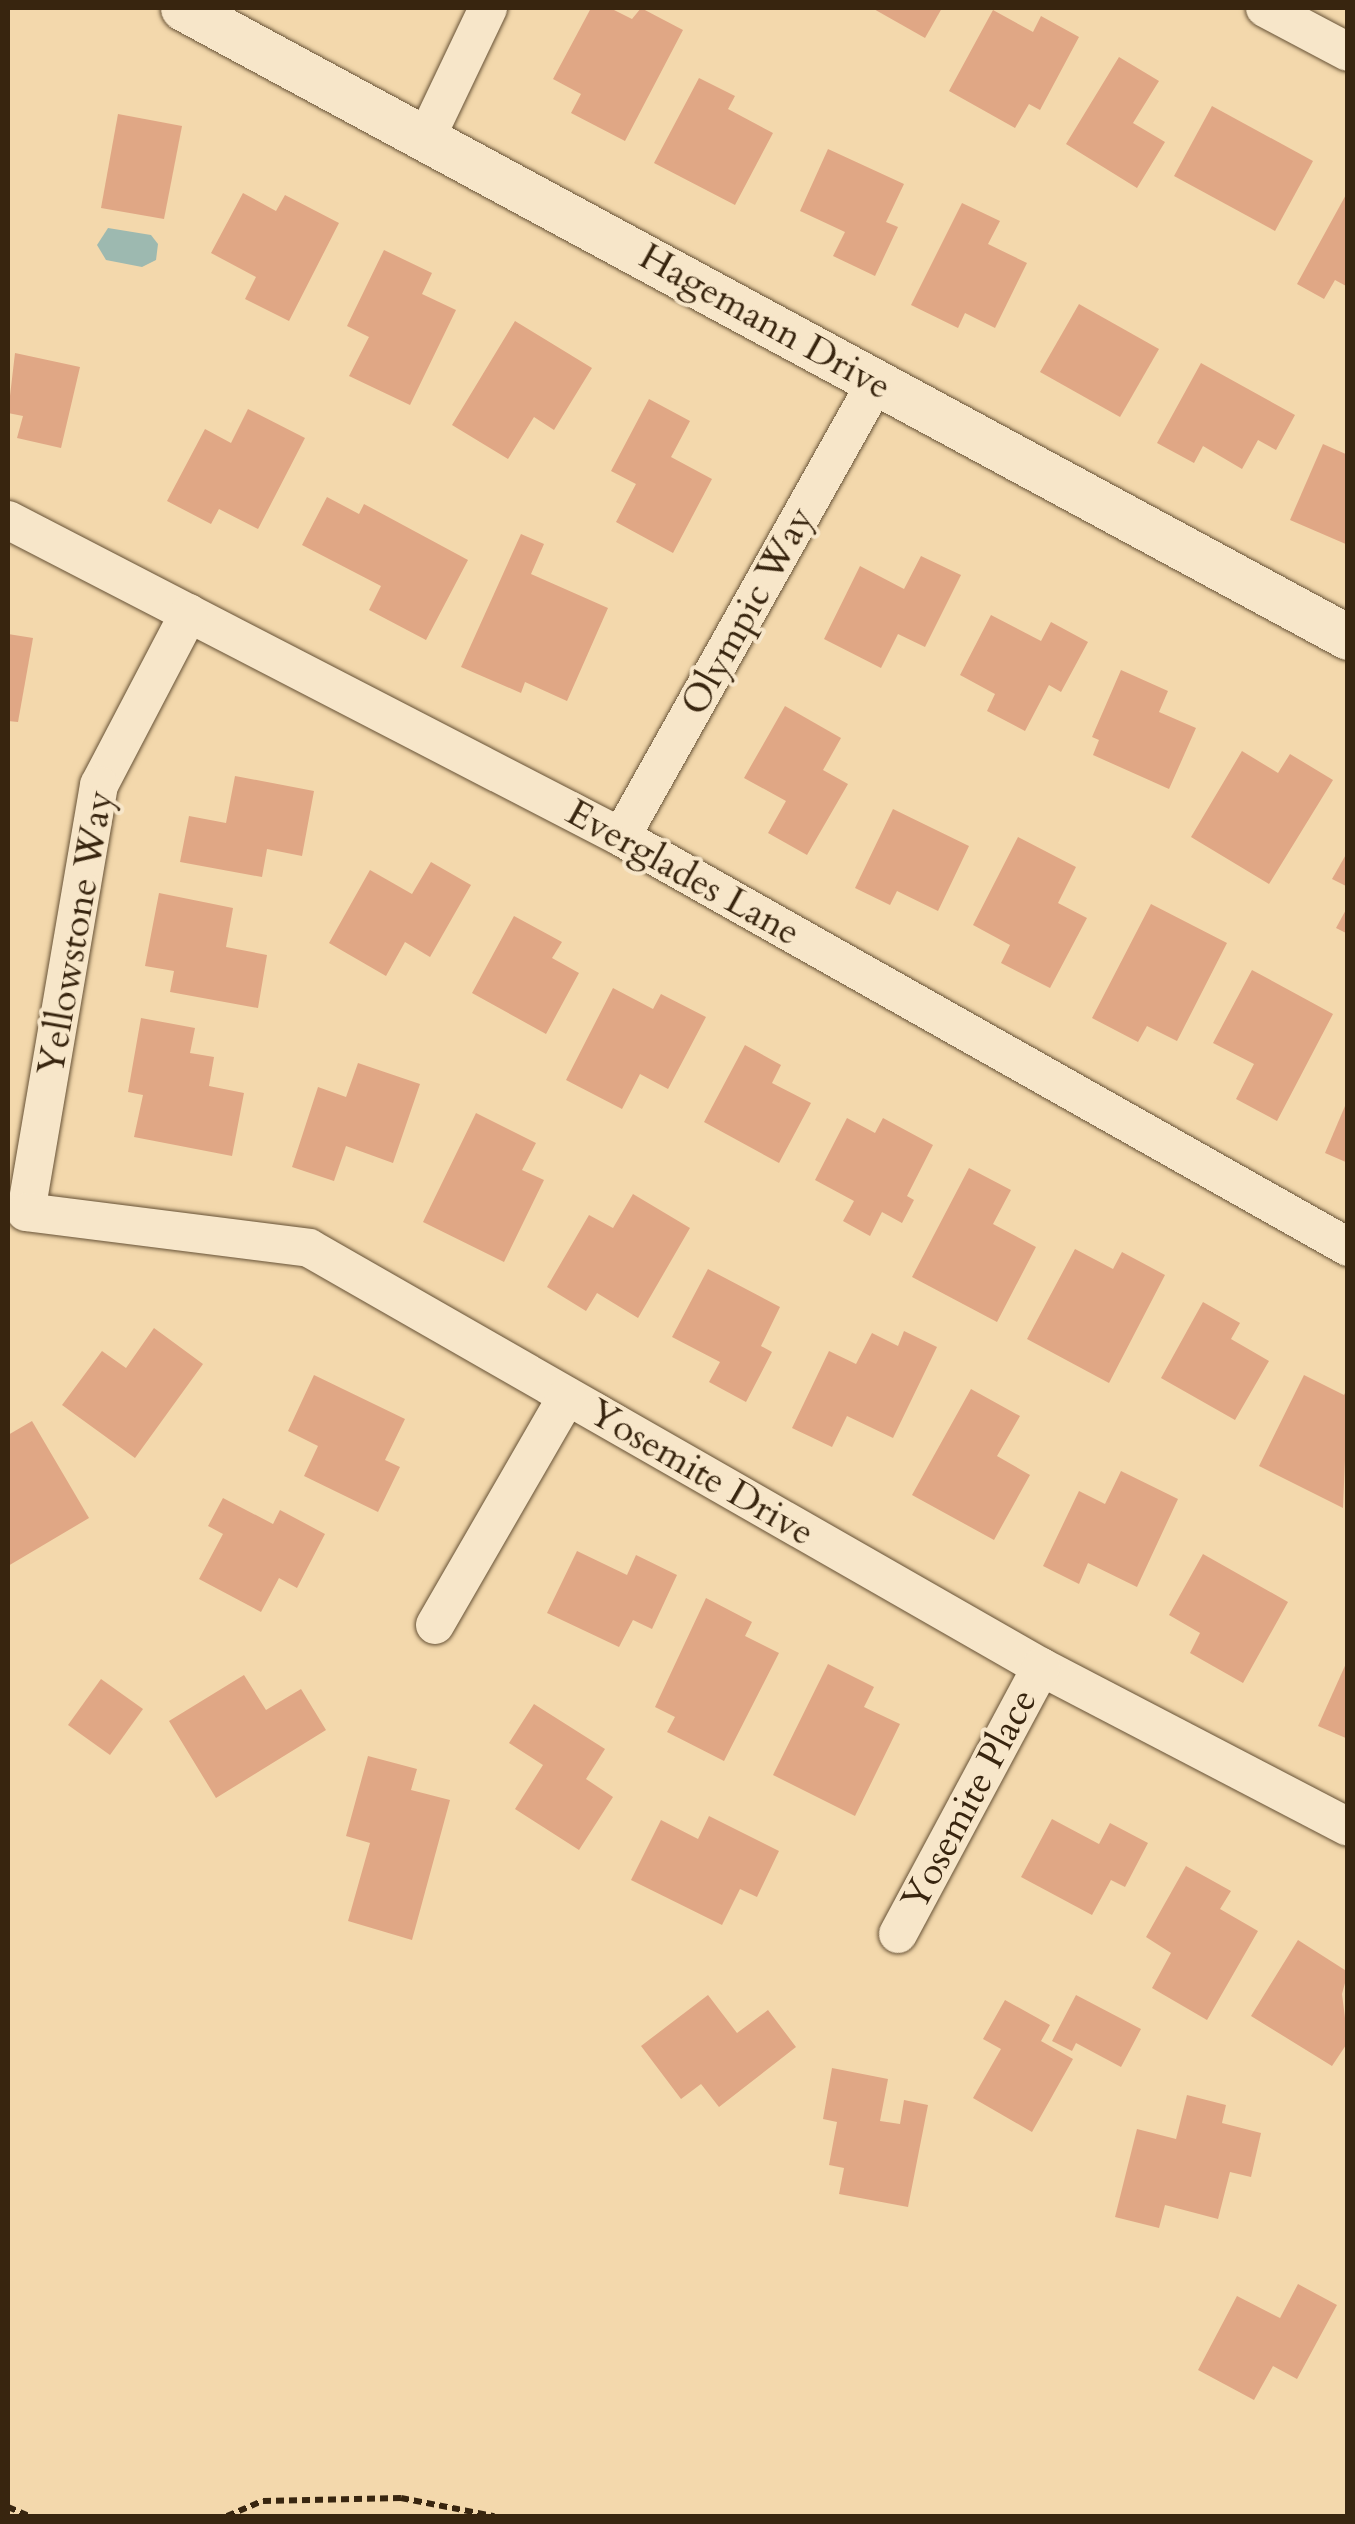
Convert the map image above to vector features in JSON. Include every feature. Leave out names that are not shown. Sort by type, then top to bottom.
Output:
[{"type":"street","name":"Hagemann Drive","points":[[184,8],[428,134],[875,384],[1348,637]]},
{"type":"street","points":[[428,134],[488,8]]},
{"type":"street","points":[[1265,8],[1348,52]]},
{"type":"street","name":"Olympic Way","points":[[622,837],[875,384]]},
{"type":"street","name":"Everglades Lane","points":[[8,520],[622,837],[1348,1248]]},
{"type":"street","name":"Yellowstone Way","points":[[26,1212],[99,785],[190,613]]},
{"type":"street","name":"Yosemite Drive","points":[[26,1212],[309,1248],[1041,1667],[1348,1827]]},
{"type":"street","points":[[435,1625],[567,1396]]},
{"type":"street","name":"Yosemite Place","points":[[898,1934],[1041,1667]]},
{"type":"path","points":[[227,2516],[263,2501],[401,2498],[494,2516]]},
{"type":"path","points":[[8,2507],[29,2516]]},
{"type":"water","points":[[108,228],[151,235],[158,244],[156,260],[142,267],[106,260],[97,245]]},
{"type":"building","points":[[591,8],[610,8],[632,19],[641,8],[683,30],[625,141],[571,113],[581,94],[553,79]]},
{"type":"building","points":[[872,8],[942,8],[925,38]]},
{"type":"building","points":[[993,10],[1033,32],[1041,16],[1079,37],[1040,110],[1029,104],[1015,128],[949,91]]},
{"type":"building","points":[[1119,57],[1159,81],[1133,123],[1165,142],[1137,188],[1066,144]]},
{"type":"building","points":[[699,78],[735,96],[728,109],[773,133],[735,205],[654,163]]},
{"type":"building","points":[[1212,106],[1313,161],[1275,231],[1174,176]]},
{"type":"building","points":[[118,114],[182,126],[164,219],[101,208]]},
{"type":"building","points":[[828,149],[904,184],[886,222],[898,227],[875,276],[833,256],[845,232],[800,211]]},
{"type":"building","points":[[1348,191],[1348,287],[1335,280],[1324,299],[1297,284]]},
{"type":"building","points":[[243,193],[276,211],[285,195],[339,223],[289,321],[245,299],[256,277],[211,253]]},
{"type":"building","points":[[962,203],[1000,221],[988,244],[1027,263],[995,328],[965,313],[958,328],[911,305]]},
{"type":"building","points":[[384,250],[432,273],[422,294],[456,310],[410,405],[349,376],[369,337],[347,326]]},
{"type":"building","points":[[1079,304],[1159,349],[1120,417],[1040,372]]},
{"type":"building","points":[[515,321],[592,368],[554,430],[534,417],[508,459],[452,425]]},
{"type":"building","points":[[15,353],[80,367],[61,448],[17,438],[23,416],[8,413]]},
{"type":"building","points":[[1201,363],[1295,415],[1276,450],[1258,440],[1242,469],[1203,446],[1194,463],[1157,443]]},
{"type":"building","points":[[649,399],[690,421],[671,457],[712,479],[673,553],[616,522],[636,484],[611,471]]},
{"type":"building","points":[[248,409],[305,438],[258,529],[219,509],[211,524],[167,501],[205,429],[231,443]]},
{"type":"building","points":[[1323,444],[1348,455],[1348,545],[1290,520]]},
{"type":"building","points":[[327,497],[359,514],[364,504],[468,560],[426,640],[369,610],[381,586],[302,545]]},
{"type":"building","points":[[521,534],[544,544],[531,574],[608,608],[567,701],[525,682],[521,693],[461,667]]},
{"type":"building","points":[[921,556],[961,575],[925,647],[898,634],[881,668],[824,639],[860,566],[904,589]]},
{"type":"building","points":[[991,615],[1041,641],[1051,622],[1088,642],[1061,692],[1049,685],[1025,731],[987,711],[995,694],[960,675]]},
{"type":"building","points":[[8,634],[33,638],[18,722],[8,721]]},
{"type":"building","points":[[1121,670],[1168,691],[1159,712],[1196,728],[1169,789],[1093,755],[1099,740],[1092,737]]},
{"type":"building","points":[[785,706],[841,738],[823,770],[848,784],[807,855],[768,833],[786,801],[744,778]]},
{"type":"building","points":[[1242,751],[1278,773],[1290,754],[1333,780],[1269,884],[1191,837]]},
{"type":"building","points":[[235,776],[314,791],[302,856],[267,849],[262,877],[180,862],[189,816],[226,823]]},
{"type":"building","points":[[893,809],[969,846],[938,911],[897,891],[890,905],[855,888]]},
{"type":"building","points":[[1018,837],[1076,867],[1058,903],[1087,918],[1050,988],[1001,963],[1010,945],[973,925]]},
{"type":"building","points":[[1348,851],[1348,887],[1332,879]]},
{"type":"building","points":[[431,862],[471,885],[430,957],[405,942],[386,976],[329,943],[370,870],[412,894]]},
{"type":"building","points":[[159,893],[233,908],[226,947],[267,955],[258,1008],[170,992],[174,971],[145,966]]},
{"type":"building","points":[[1151,904],[1227,943],[1177,1041],[1147,1026],[1138,1042],[1092,1018]]},
{"type":"building","points":[[1348,906],[1348,934],[1336,928]]},
{"type":"building","points":[[514,916],[562,942],[552,958],[579,973],[546,1034],[472,993]]},
{"type":"building","points":[[1252,970],[1333,1014],[1277,1121],[1236,1099],[1254,1064],[1213,1043]]},
{"type":"building","points":[[613,988],[653,1009],[661,994],[706,1017],[668,1089],[640,1074],[622,1109],[566,1080]]},
{"type":"building","points":[[141,1018],[195,1028],[190,1053],[214,1057],[209,1086],[244,1093],[232,1156],[134,1137],[143,1095],[128,1092]]},
{"type":"building","points":[[745,1045],[781,1065],[772,1083],[811,1103],[779,1163],[704,1122]]},
{"type":"building","points":[[358,1063],[420,1084],[393,1163],[346,1146],[334,1181],[292,1167],[318,1087],[346,1097]]},
{"type":"building","points":[[1348,1099],[1348,1163],[1325,1153]]},
{"type":"building","points":[[476,1113],[536,1143],[522,1170],[544,1180],[504,1262],[423,1222]]},
{"type":"building","points":[[847,1118],[875,1133],[883,1118],[933,1145],[907,1196],[914,1200],[902,1223],[882,1212],[870,1236],[843,1221],[854,1201],[815,1180]]},
{"type":"building","points":[[969,1168],[1011,1190],[993,1224],[1036,1247],[997,1322],[912,1277]]},
{"type":"building","points":[[633,1194],[690,1228],[638,1318],[597,1293],[586,1311],[547,1287],[589,1215],[613,1228]]},
{"type":"building","points":[[1075,1249],[1113,1269],[1122,1252],[1165,1275],[1109,1383],[1027,1339]]},
{"type":"building","points":[[708,1269],[780,1307],[761,1346],[772,1352],[746,1402],[709,1382],[720,1362],[672,1337]]},
{"type":"building","points":[[1203,1302],[1240,1323],[1231,1339],[1269,1361],[1235,1420],[1161,1378]]},
{"type":"building","points":[[154,1328],[203,1364],[135,1458],[62,1405],[102,1351],[126,1368]]},
{"type":"building","points":[[904,1331],[937,1347],[893,1438],[847,1416],[832,1447],[792,1428],[829,1351],[856,1364],[872,1333],[898,1346]]},
{"type":"building","points":[[314,1375],[405,1419],[385,1460],[400,1467],[378,1512],[304,1476],[318,1446],[288,1431]]},
{"type":"building","points":[[1304,1375],[1344,1395],[1348,1387],[1343,1508],[1259,1466]]},
{"type":"building","points":[[971,1389],[1020,1416],[997,1456],[1030,1475],[994,1540],[912,1495]]},
{"type":"building","points":[[32,1421],[89,1518],[8,1566],[8,1435]]},
{"type":"building","points":[[1121,1471],[1178,1499],[1137,1587],[1088,1563],[1079,1584],[1043,1566],[1079,1491],[1105,1504]]},
{"type":"building","points":[[223,1498],[273,1524],[280,1510],[325,1534],[297,1588],[279,1578],[261,1612],[199,1579],[223,1534],[208,1526]]},
{"type":"building","points":[[577,1551],[627,1575],[636,1555],[677,1575],[652,1629],[633,1620],[619,1647],[547,1613]]},
{"type":"building","points":[[1203,1554],[1288,1602],[1243,1683],[1190,1653],[1200,1633],[1169,1615]]},
{"type":"building","points":[[706,1598],[752,1622],[745,1636],[779,1653],[724,1761],[667,1732],[675,1717],[655,1707]]},
{"type":"building","points":[[1348,1659],[1348,1739],[1318,1726]]},
{"type":"building","points":[[828,1664],[874,1687],[864,1707],[900,1724],[855,1816],[773,1775]]},
{"type":"building","points":[[244,1675],[266,1710],[301,1689],[326,1730],[216,1798],[169,1721]]},
{"type":"building","points":[[101,1679],[143,1709],[110,1755],[68,1725]]},
{"type":"building","points":[[534,1704],[605,1749],[586,1779],[613,1797],[579,1850],[515,1809],[543,1765],[509,1743]]},
{"type":"building","points":[[368,1756],[417,1769],[411,1790],[450,1800],[412,1940],[348,1921],[370,1843],[346,1836]]},
{"type":"building","points":[[709,1816],[779,1851],[757,1897],[740,1889],[722,1925],[631,1880],[661,1820],[698,1839]]},
{"type":"building","points":[[1052,1819],[1099,1844],[1110,1823],[1148,1843],[1125,1887],[1111,1880],[1092,1915],[1021,1877]]},
{"type":"building","points":[[1186,1866],[1231,1891],[1220,1909],[1258,1931],[1207,2020],[1152,1988],[1171,1953],[1146,1937]]},
{"type":"building","points":[[1298,1940],[1348,1972],[1342,1994],[1348,2042],[1332,2066],[1251,2016]]},
{"type":"building","points":[[708,1995],[737,2033],[768,2010],[796,2047],[719,2107],[701,2084],[681,2099],[641,2046]]},
{"type":"building","points":[[1076,1995],[1141,2029],[1121,2067],[1076,2043],[1072,2051],[1052,2041]]},
{"type":"building","points":[[1005,2000],[1050,2025],[1041,2041],[1073,2059],[1032,2132],[973,2098],[1001,2049],[983,2039]]},
{"type":"building","points":[[832,2068],[888,2079],[880,2121],[900,2124],[904,2100],[928,2105],[908,2207],[839,2194],[844,2168],[829,2165],[837,2122],[823,2119]]},
{"type":"building","points":[[1187,2095],[1226,2105],[1222,2123],[1261,2133],[1251,2177],[1230,2172],[1218,2219],[1165,2205],[1159,2228],[1115,2217],[1137,2129],[1176,2139]]},
{"type":"building","points":[[1298,2284],[1337,2305],[1297,2379],[1273,2366],[1254,2400],[1198,2370],[1237,2296],[1280,2318]]}]
